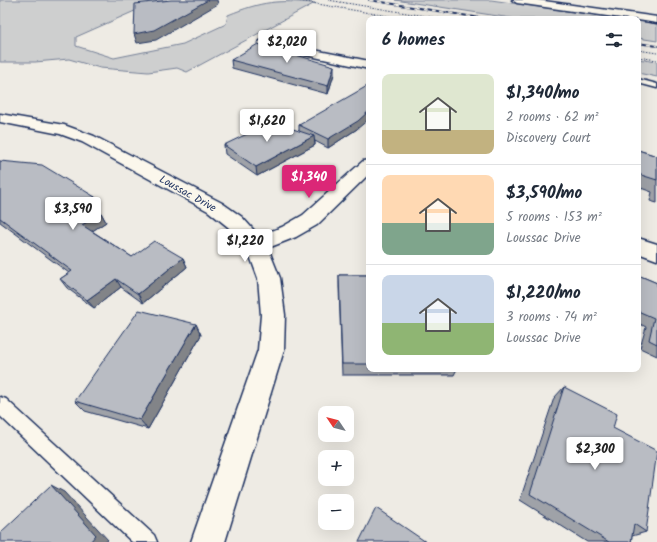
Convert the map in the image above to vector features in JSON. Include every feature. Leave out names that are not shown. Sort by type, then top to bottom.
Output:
[{"type":"street","points":[[517,0],[629,16]]},
{"type":"street","points":[[641,18],[657,20]]},
{"type":"street","points":[[264,43],[366,64]]},
{"type":"street","name":"Loussac Drive","points":[[0,118],[64,130],[88,139],[215,207],[235,222],[256,245],[269,278],[273,315],[270,350],[208,542]]},
{"type":"street","points":[[256,245],[289,232],[310,220],[366,168]]},
{"type":"street","points":[[641,246],[657,252]]},
{"type":"lane","points":[[641,82],[657,86]]},
{"type":"lane","points":[[0,406],[147,542]]},
{"type":"path","points":[[294,0],[387,16]]},
{"type":"path","points":[[328,0],[425,16]]},
{"type":"path","points":[[641,50],[657,53]]},
{"type":"path","points":[[641,57],[657,60]]},
{"type":"shaded area","points":[[0,0],[167,0],[169,4],[137,10],[76,37],[76,46],[114,58],[183,44],[226,24],[228,15],[261,4],[280,2],[315,3],[187,72],[177,68],[148,72],[100,68],[69,59],[35,62],[0,62]]},
{"type":"shaded area","points":[[395,0],[491,0],[602,16],[498,16]]},
{"type":"shaded area","points":[[641,21],[657,24],[657,41],[641,38]]},
{"type":"shaded area","points":[[641,59],[657,62],[657,77],[641,74]]},
{"type":"building","points":[[171,0],[208,0],[154,30],[134,34],[135,4]]},
{"type":"building","points":[[258,44],[334,66],[328,86],[231,60]]},
{"type":"building","points":[[366,87],[366,114],[358,121],[328,139],[299,125]]},
{"type":"building","points":[[272,122],[314,136],[256,167],[224,145]]},
{"type":"building","points":[[641,151],[657,156],[657,180],[641,175]]},
{"type":"building","points":[[0,161],[42,165],[95,197],[86,203],[101,213],[82,225],[132,257],[154,241],[183,258],[138,294],[116,279],[87,300],[60,279],[72,271],[0,218]]},
{"type":"building","points":[[339,275],[366,275],[366,364],[342,364]]},
{"type":"building","points":[[641,276],[657,283],[657,344],[649,340],[654,318],[641,312]]},
{"type":"building","points":[[139,310],[196,324],[140,420],[75,401]]},
{"type":"building","points":[[564,387],[617,414],[613,428],[657,451],[646,532],[634,524],[631,542],[609,542],[530,494]]},
{"type":"building","points":[[51,485],[96,535],[90,542],[0,542],[0,533]]},
{"type":"building","points":[[376,508],[426,542],[359,542]]},
{"type":"railway","points":[[369,0],[468,16]]},
{"type":"railway","points":[[641,43],[657,46]]}]
